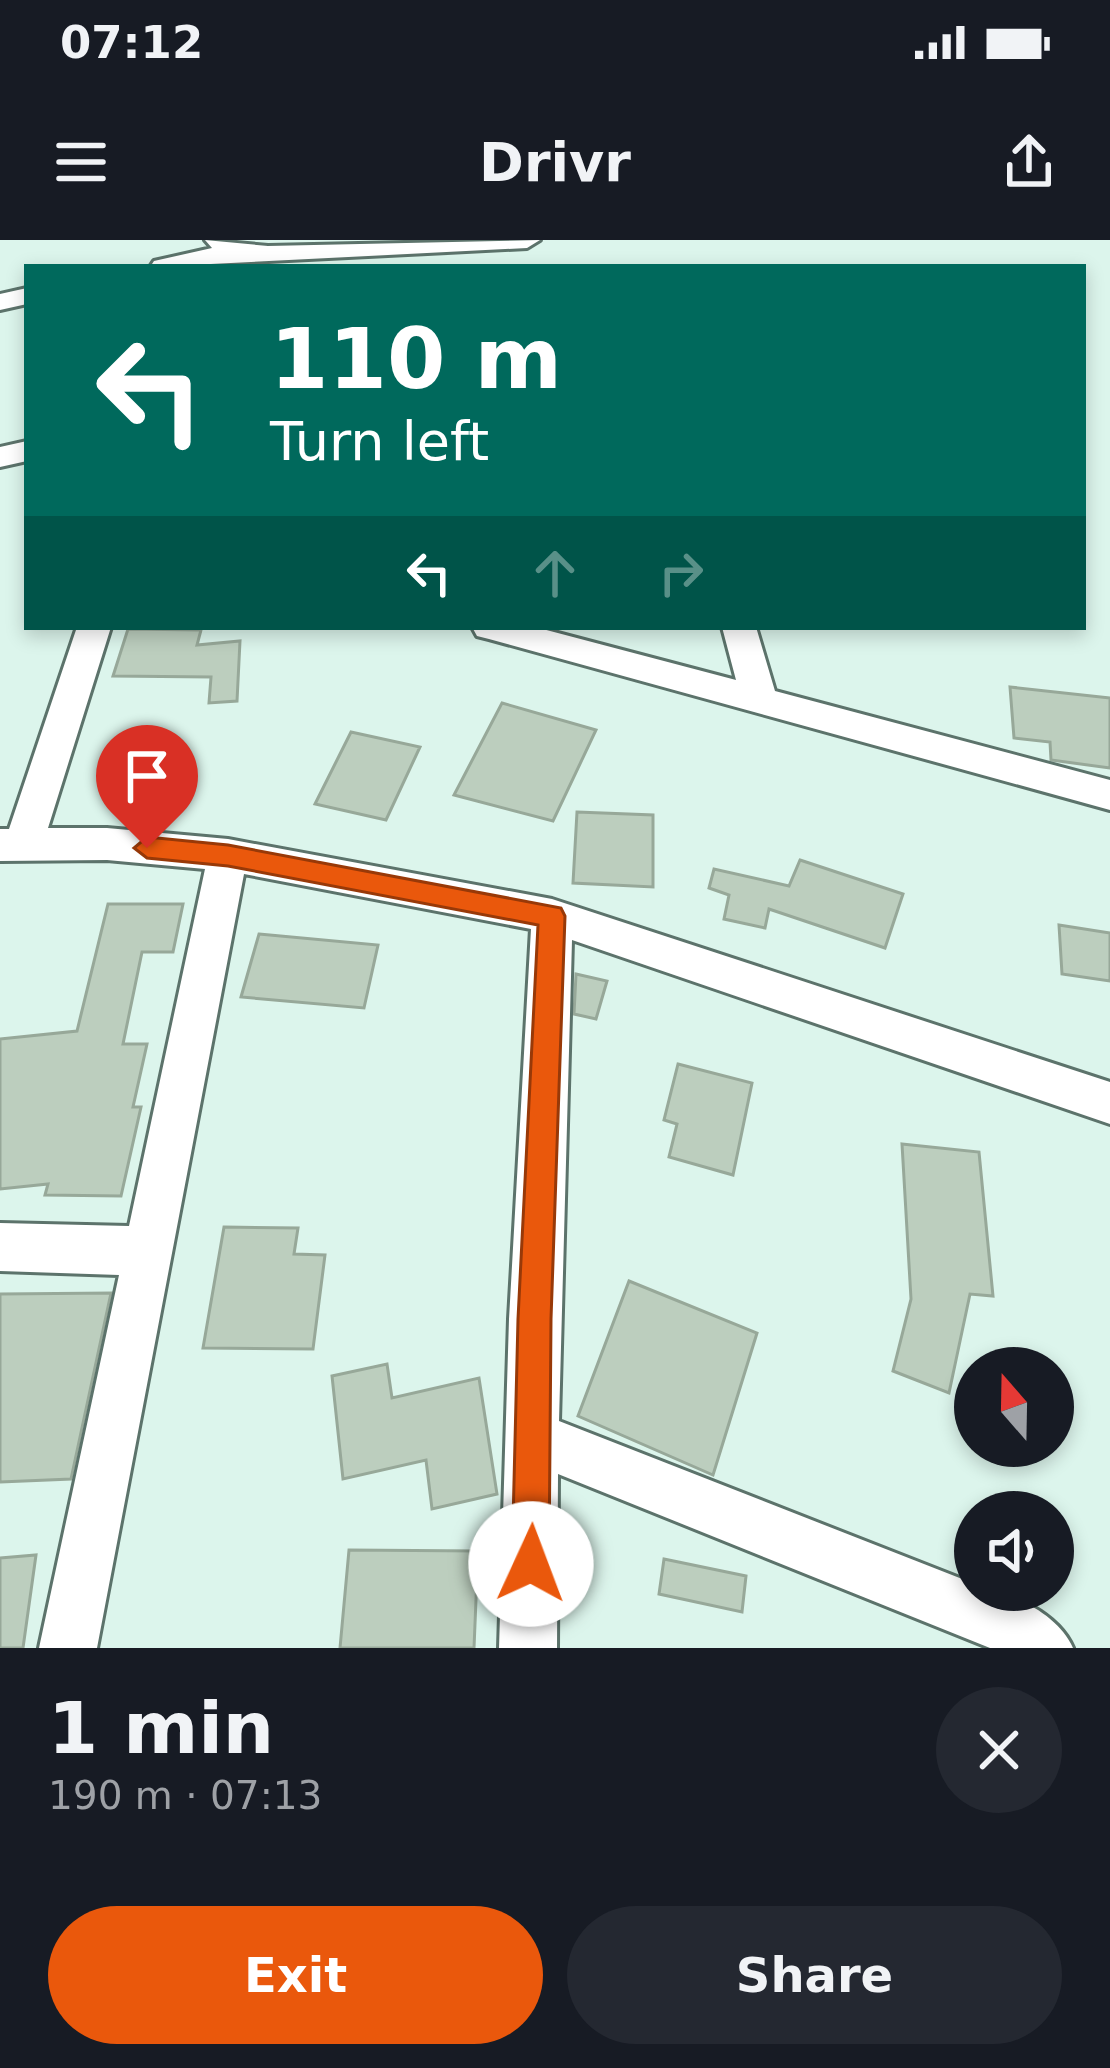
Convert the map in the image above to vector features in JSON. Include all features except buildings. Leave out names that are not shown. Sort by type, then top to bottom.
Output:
[{"type":"street","points":[[173,264],[225,246],[527,240]]},
{"type":"street","points":[[93,630],[11,845],[107,844],[228,855],[552,916],[1110,1103]]},
{"type":"street","points":[[500,630],[1110,795]]},
{"type":"street","points":[[740,630],[760,701]]},
{"type":"street","points":[[68,1648],[228,855]]},
{"type":"street","points":[[528,1648],[535,1319],[552,916]]},
{"type":"street","points":[[0,1246],[149,1251]]},
{"type":"street","points":[[536,1438],[1006,1624],[1044,1648]]},
{"type":"route","points":[[147,848],[228,855],[552,916],[535,1319],[531,1564]]}]
